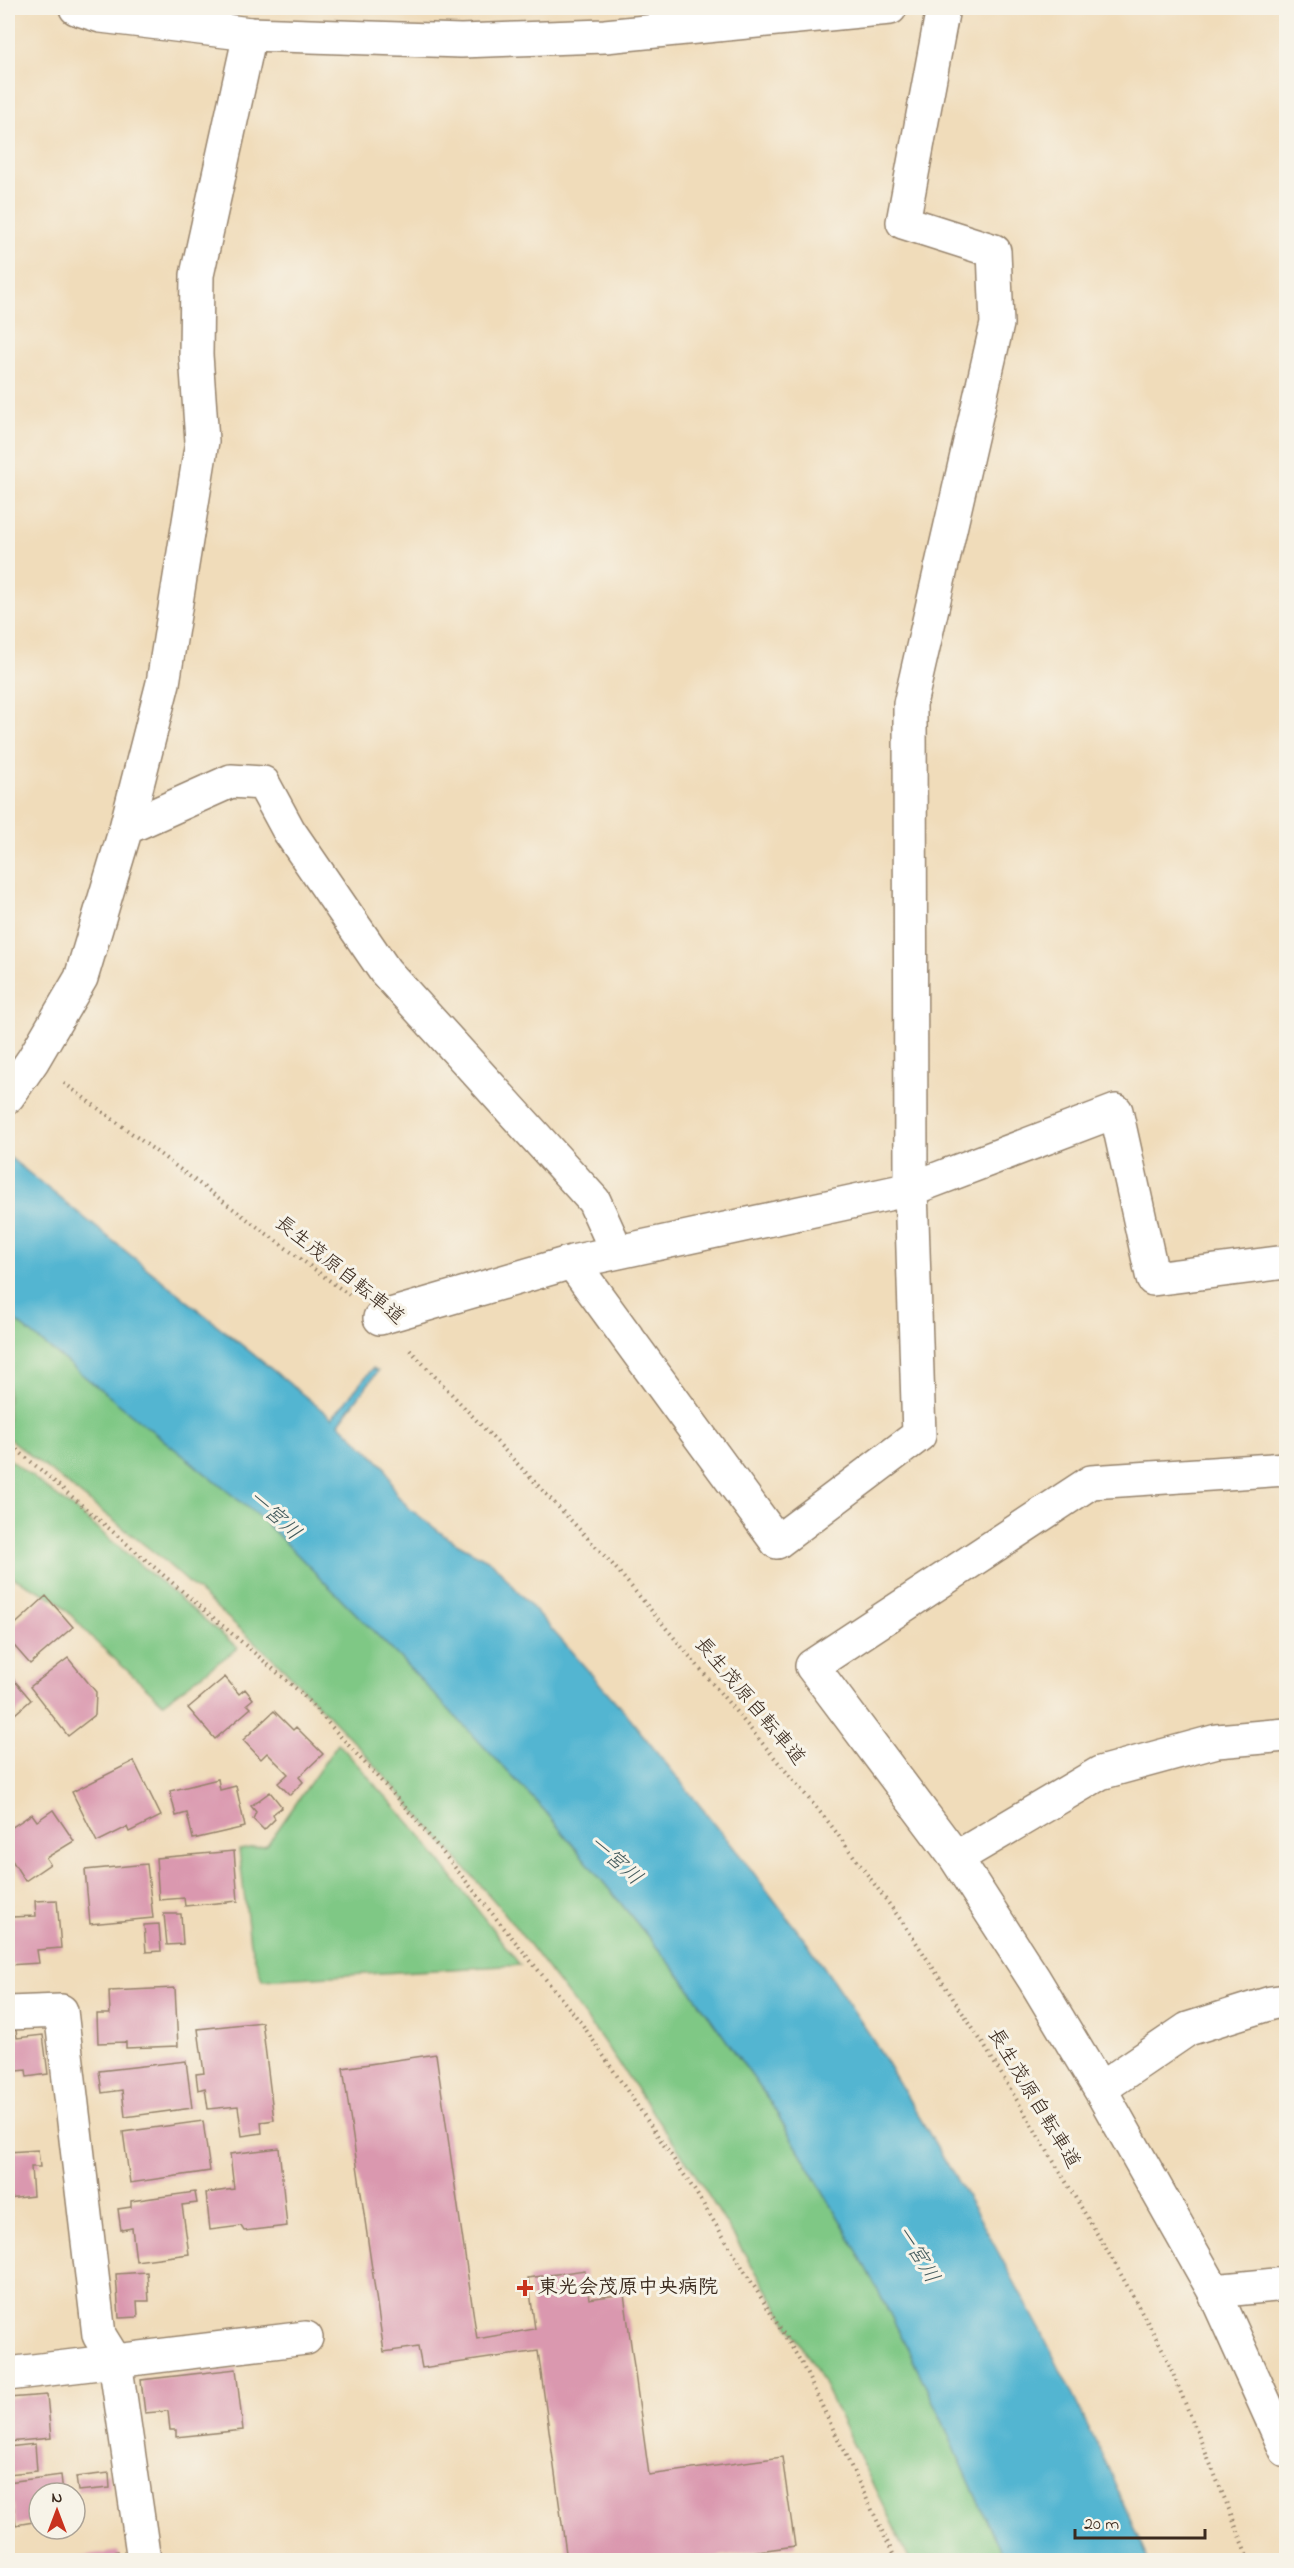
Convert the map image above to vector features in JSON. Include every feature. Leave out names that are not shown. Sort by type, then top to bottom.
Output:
[{"type":"street","points":[[76,8],[101,16],[250,34],[461,41],[605,36],[890,8]]},
{"type":"street","points":[[572,1262],[777,1542],[919,1435],[911,1189],[910,704],[997,324],[994,251],[903,222],[943,8]]},
{"type":"street","points":[[8,1096],[30,1064],[81,978],[126,828],[163,683],[202,441],[196,355],[197,274],[250,34]]},
{"type":"street","points":[[126,828],[231,781],[263,783],[289,831],[385,971],[594,1201],[617,1252]]},
{"type":"street","points":[[380,1318],[572,1262],[911,1189],[1116,1111],[1153,1279],[1287,1262]]},
{"type":"street","points":[[1287,1469],[1091,1482],[813,1666],[956,1858],[1034,1979],[1100,2089],[1214,2291],[1287,2450]]},
{"type":"street","points":[[956,1858],[1100,1773],[1217,1741],[1287,1736]]},
{"type":"street","points":[[1100,2089],[1188,2029],[1271,2003],[1287,2001]]},
{"type":"street","points":[[8,2013],[61,2012],[99,2336],[115,2361],[144,2560]]},
{"type":"street","points":[[1214,2291],[1287,2284]]},
{"type":"street","points":[[8,2374],[306,2338]]},
{"type":"path","name":"長生茂原自転車道","points":[[30,1064],[380,1318],[622,1575],[830,1824],[906,1927],[985,2047],[1114,2262],[1164,2352],[1250,2560]]},
{"type":"path","points":[[8,1442],[300,1692],[413,1816],[582,2024],[695,2191],[801,2362],[896,2560]]},
{"type":"green space","points":[[8,1315],[262,1519],[401,1659],[545,1811],[682,1978],[769,2100],[846,2230],[942,2420],[1004,2560],[910,2560],[815,2367],[692,2169],[601,2038],[503,1911],[357,1745],[278,1663],[160,1557],[8,1438]]},
{"type":"green space","points":[[8,1458],[80,1514],[238,1648],[163,1703],[96,1642],[57,1600],[8,1575]]},
{"type":"green space","points":[[338,1743],[417,1831],[520,1965],[262,1980],[250,1943],[239,1850],[267,1845]]},
{"type":"water","name":"一宮川","points":[[8,1156],[332,1418],[373,1368],[378,1371],[339,1423],[385,1467],[396,1494],[410,1509],[449,1539],[493,1563],[623,1710],[746,1863],[813,1951],[872,2038],[979,2217],[1042,2333],[1106,2463],[1148,2560],[1004,2560],[942,2420],[846,2230],[769,2100],[682,1978],[545,1811],[401,1659],[262,1519],[8,1315]]},
{"type":"building","points":[[46,1596],[73,1627],[30,1664],[8,1639],[8,1631]]},
{"type":"building","points":[[68,1658],[96,1692],[95,1715],[68,1736],[30,1687]]},
{"type":"building","points":[[8,1673],[31,1700],[8,1720]]},
{"type":"building","points":[[225,1677],[239,1694],[245,1689],[253,1699],[247,1704],[251,1708],[215,1739],[188,1708]]},
{"type":"building","points":[[274,1711],[293,1730],[296,1727],[323,1754],[299,1777],[303,1782],[290,1795],[278,1783],[288,1774],[267,1753],[261,1759],[243,1740]]},
{"type":"building","points":[[134,1761],[161,1816],[129,1832],[127,1827],[97,1842],[72,1792]]},
{"type":"building","points":[[218,1779],[220,1790],[236,1786],[245,1827],[193,1839],[187,1813],[176,1816],[170,1791]]},
{"type":"building","points":[[270,1792],[282,1807],[273,1814],[275,1819],[264,1830],[253,1819],[256,1812],[251,1806]]},
{"type":"building","points":[[53,1810],[74,1841],[46,1858],[50,1864],[25,1881],[8,1854],[8,1830],[32,1814],[37,1821]]},
{"type":"building","points":[[234,1851],[238,1901],[185,1906],[184,1898],[159,1900],[156,1858]]},
{"type":"building","points":[[147,1864],[153,1918],[90,1924],[85,1870]]},
{"type":"building","points":[[57,1900],[61,1948],[37,1950],[39,1963],[8,1965],[8,1927],[13,1927],[12,1917],[36,1916],[35,1901]]},
{"type":"building","points":[[164,1914],[181,1914],[183,1944],[167,1945]]},
{"type":"building","points":[[159,1924],[161,1951],[146,1952],[144,1925]]},
{"type":"building","points":[[175,1988],[178,2046],[126,2048],[126,2042],[98,2043],[97,2014],[110,2014],[109,1991]]},
{"type":"building","points":[[262,2022],[274,2120],[261,2122],[262,2133],[242,2136],[238,2106],[208,2109],[205,2088],[198,2090],[196,2074],[204,2073],[198,2029]]},
{"type":"building","points":[[16,2030],[17,2038],[43,2035],[48,2074],[27,2077],[26,2070],[8,2072],[8,2031]]},
{"type":"building","points":[[436,2054],[477,2339],[535,2329],[528,2278],[585,2270],[589,2299],[624,2294],[649,2475],[782,2457],[795,2546],[691,2560],[567,2560],[538,2351],[422,2368],[418,2347],[384,2352],[343,2068]]},
{"type":"building","points":[[186,2061],[192,2108],[125,2117],[122,2090],[102,2093],[99,2071]]},
{"type":"building","points":[[203,2121],[210,2171],[130,2183],[123,2132]]},
{"type":"building","points":[[279,2148],[287,2226],[244,2231],[241,2226],[210,2230],[206,2193],[234,2189],[230,2154]]},
{"type":"building","points":[[38,2150],[40,2167],[31,2167],[33,2196],[8,2199],[8,2152]]},
{"type":"building","points":[[195,2192],[197,2203],[182,2205],[189,2254],[136,2261],[132,2228],[121,2230],[118,2209],[131,2207],[131,2201]]},
{"type":"building","points":[[147,2272],[149,2301],[137,2301],[138,2317],[119,2318],[116,2274]]},
{"type":"building","points":[[236,2369],[243,2430],[176,2437],[176,2430],[170,2430],[168,2411],[145,2413],[141,2380]]},
{"type":"building","points":[[47,2395],[51,2438],[8,2442],[8,2398]]},
{"type":"building","points":[[35,2444],[37,2471],[8,2474],[8,2447]]},
{"type":"building","points":[[109,2473],[110,2488],[87,2490],[87,2481],[77,2481],[76,2477]]},
{"type":"building","points":[[61,2475],[62,2481],[27,2481],[27,2523],[16,2525],[13,2504],[8,2505],[8,2482]]},
{"type":"building","points":[[118,2551],[120,2560],[71,2560],[71,2559]]},
{"type":"place","name":"東光会茂原中央病院","points":[[525,2288]]}]
